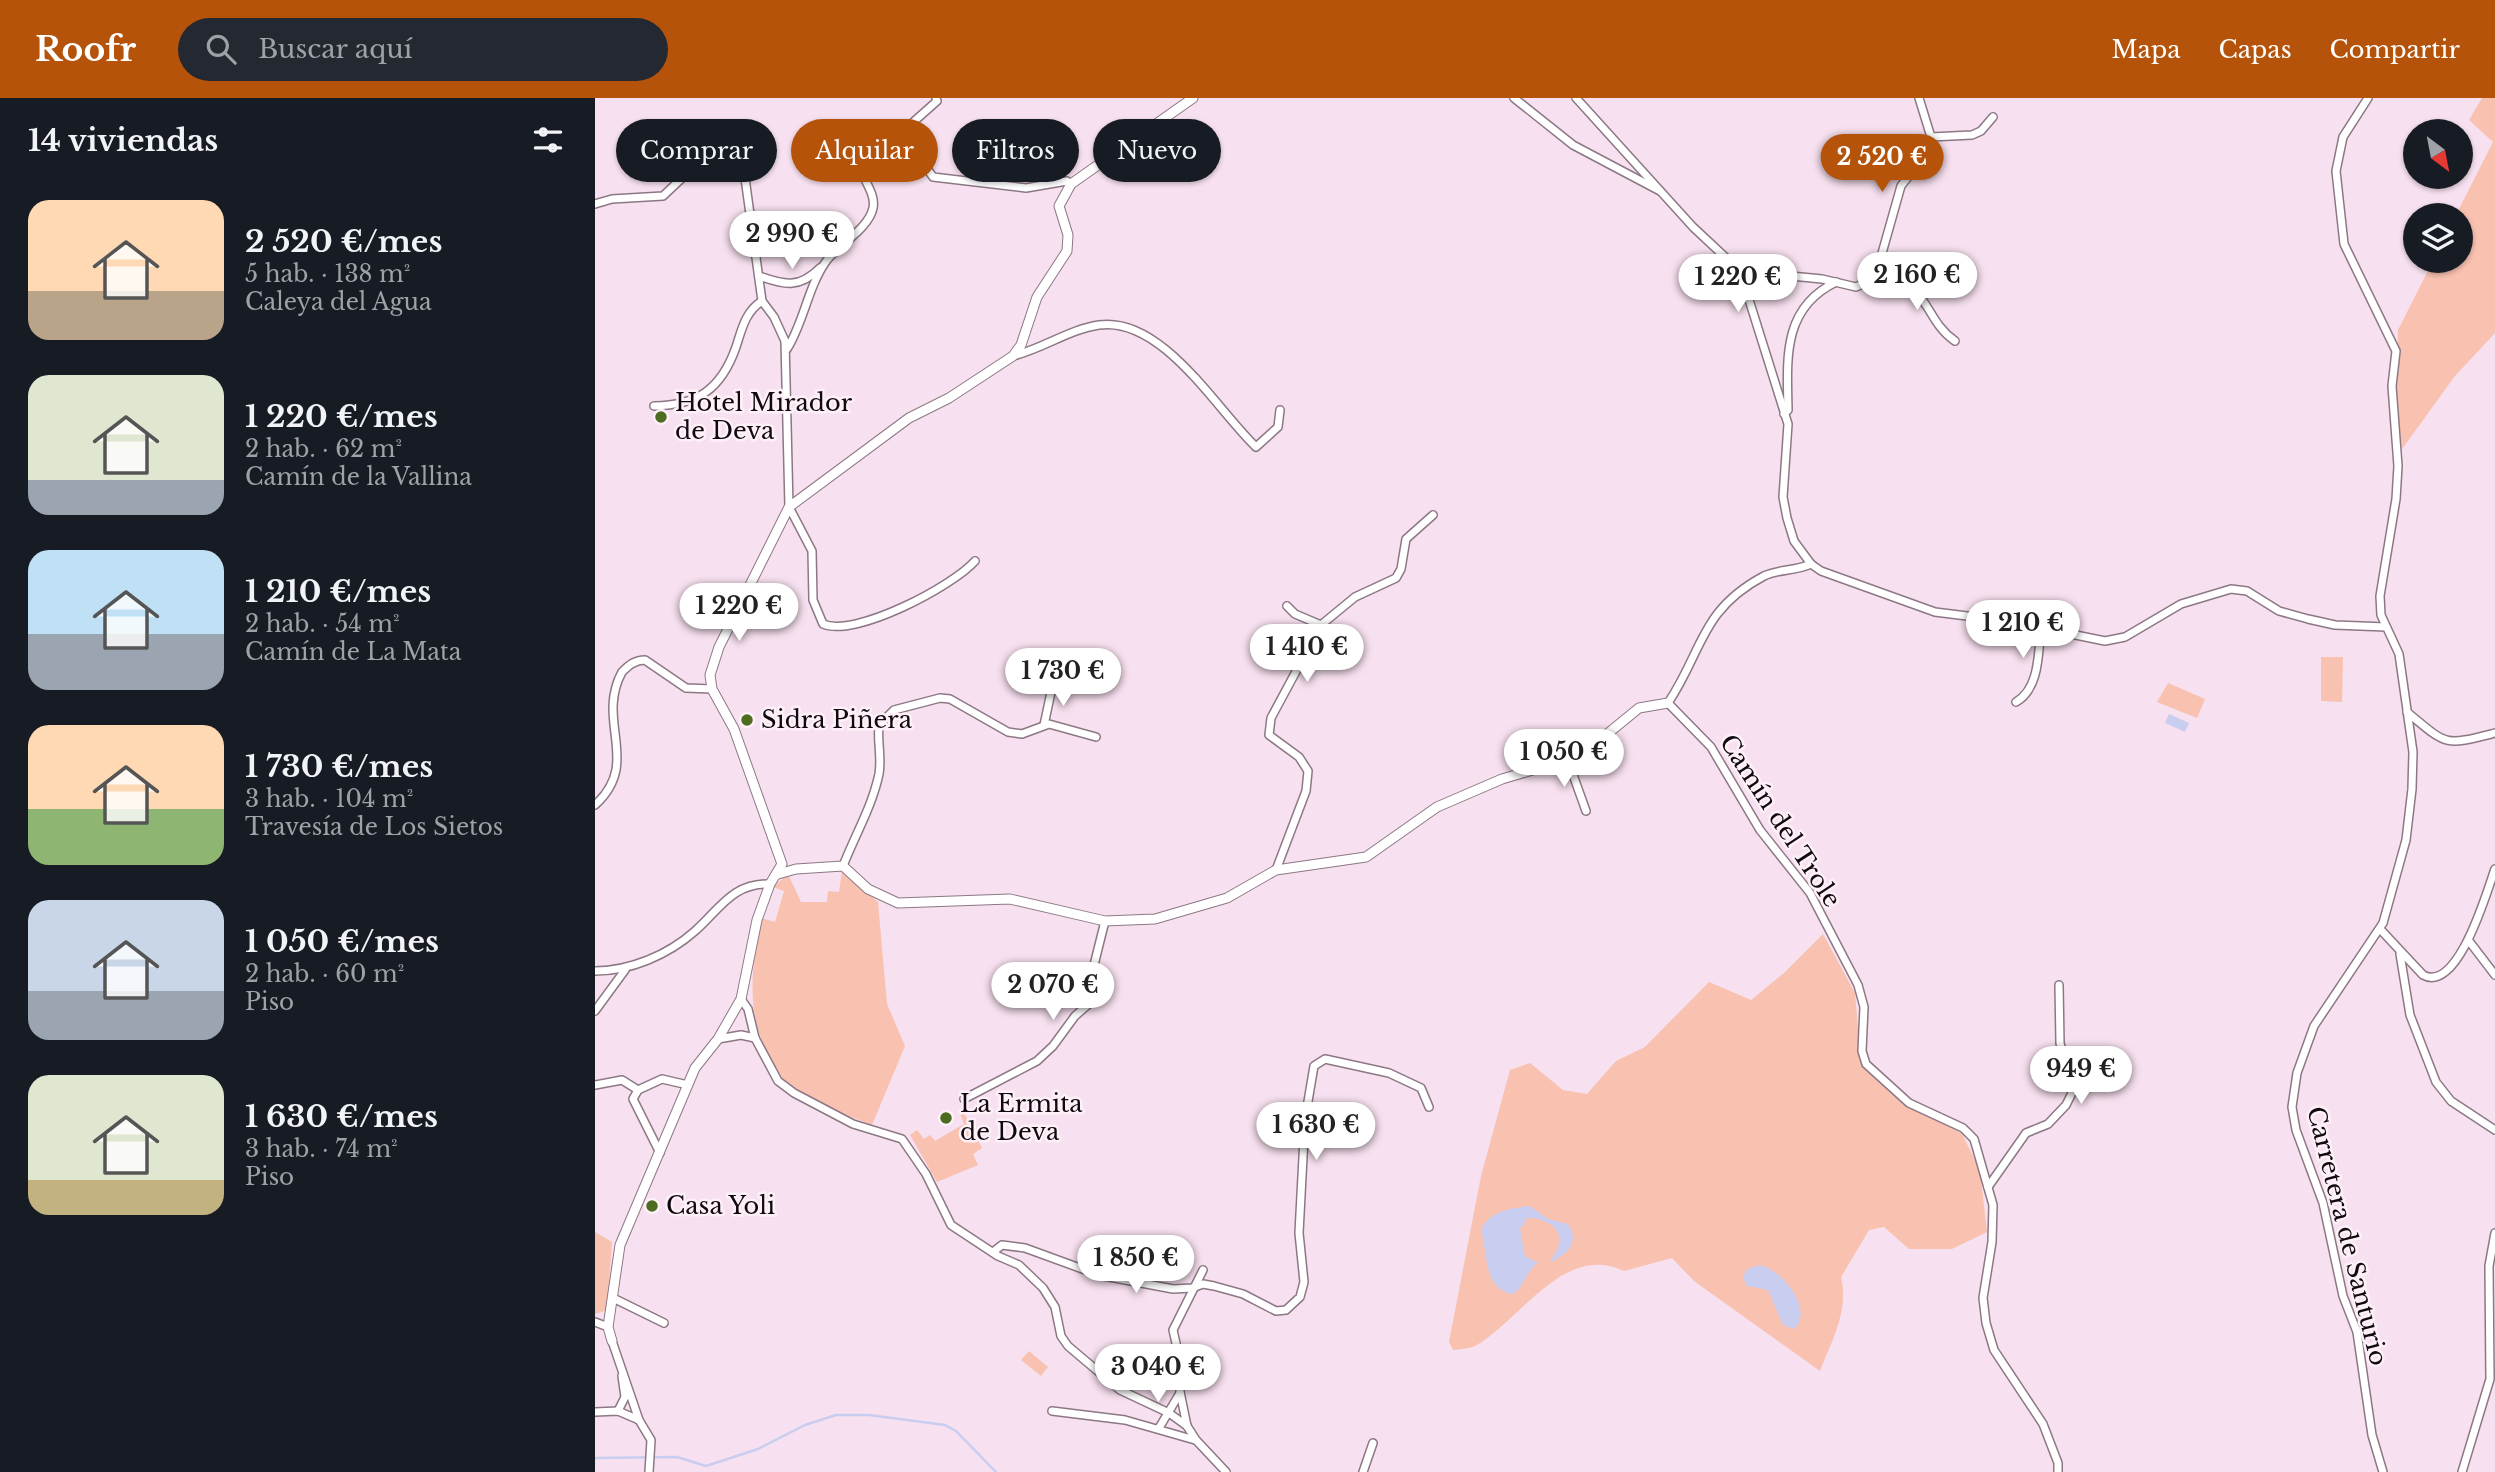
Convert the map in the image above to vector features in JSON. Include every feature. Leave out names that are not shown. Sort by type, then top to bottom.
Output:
[{"type":"street","points":[[918,119],[937,101],[936,98]]},
{"type":"street","points":[[1013,356],[1021,345],[1037,296],[1067,251],[1068,235],[1059,206],[1071,184],[1193,98]]},
{"type":"street","points":[[1514,98],[1573,145],[1664,193]]},
{"type":"street","points":[[1576,98],[1709,244],[1740,271],[1788,433],[1783,497],[1787,518],[1794,541],[1811,564],[1821,571],[1935,612],[2113,640],[2181,604],[2231,589],[2247,592],[2279,611],[2308,620],[2335,625],[2386,627]]},
{"type":"street","points":[[1740,271],[1861,287],[1875,278],[1895,199],[1904,180],[1924,159],[1931,136],[1919,98]]},
{"type":"street","name":"Carretera de Santurio","points":[[2368,98],[2343,137],[2336,171],[2344,244],[2396,351],[2392,386],[2398,466],[2396,499],[2380,596],[2381,615],[2399,654],[2413,752],[2408,830],[2399,874],[2380,929],[2314,1026],[2297,1073],[2292,1107],[2296,1130],[2323,1203],[2343,1296],[2357,1332],[2372,1435],[2383,1472]]},
{"type":"street","points":[[1931,136],[1972,135],[1980,131],[1993,117]]},
{"type":"street","points":[[595,204],[612,199],[663,197],[699,162],[721,132],[730,127],[735,133],[762,301],[774,317],[786,349],[789,506],[810,545],[815,611],[818,618],[828,626],[846,626],[908,606],[954,580],[975,561]]},
{"type":"street","points":[[938,179],[1025,188],[1067,181],[1071,184]]},
{"type":"street","points":[[759,276],[785,285],[797,285],[826,262],[865,223],[873,211],[873,199],[866,182]]},
{"type":"street","points":[[786,349],[826,262]]},
{"type":"street","points":[[1879,270],[1888,272],[1918,292],[1943,331],[1955,341]]},
{"type":"street","points":[[1784,414],[1788,411],[1789,348],[1794,322],[1821,292],[1836,282]]},
{"type":"street","points":[[654,406],[679,405],[692,401],[717,383],[735,350],[744,321],[762,301]]},
{"type":"street","points":[[649,1472],[653,1446],[639,1420],[608,1327],[620,1245],[702,1056],[718,1039],[741,999],[757,920],[770,884],[782,864],[780,851],[749,776],[734,729],[712,690],[710,675],[719,647],[747,594],[760,559],[789,506],[909,418],[949,398],[1013,356],[1093,326],[1113,325],[1136,330],[1199,381],[1234,426],[1256,447],[1278,427],[1280,410]]},
{"type":"street","points":[[1276,870],[1306,791],[1308,771],[1299,757],[1269,735],[1269,724],[1321,625],[1355,597],[1396,578],[1401,569],[1406,539],[1433,515]]},
{"type":"street","points":[[778,874],[796,869],[843,866],[868,889],[898,903],[1010,899],[1105,921],[1155,919],[1188,911],[1227,898],[1276,870],[1366,856],[1437,807],[1502,779],[1539,770],[1567,758],[1601,739],[1639,708],[1668,703],[1699,639],[1722,608],[1764,576],[1811,564]]},
{"type":"street","points":[[1287,606],[1295,614],[1321,625]]},
{"type":"street","points":[[2016,702],[2025,696],[2033,682],[2041,628]]},
{"type":"street","points":[[603,695],[610,684],[638,660],[655,664],[686,688],[712,690]]},
{"type":"street","points":[[1044,725],[1053,683]]},
{"type":"street","points":[[843,866],[856,833],[869,810],[879,773],[879,725],[887,715],[903,706],[940,698],[950,699],[1008,733],[1022,734],[1044,725],[1065,726],[1096,737]]},
{"type":"street","name":"Camín del Trole","points":[[1668,703],[1711,747],[1760,830],[1810,893],[1858,985],[1864,1007],[1862,1051],[1866,1064],[1909,1103],[1963,1128],[1974,1139],[1993,1205],[1993,1227],[1983,1298],[1986,1323],[1994,1350],[2043,1424],[2058,1463],[2058,1472]]},
{"type":"street","points":[[2407,712],[2440,740],[2451,743],[2495,733]]},
{"type":"street","points":[[595,805],[608,790],[613,771],[605,732]]},
{"type":"street","points":[[1567,758],[1586,811]]},
{"type":"street","points":[[2380,929],[2400,954],[2423,975],[2433,978],[2451,967],[2469,941],[2495,869]]},
{"type":"street","points":[[595,1011],[625,970],[693,933],[741,887],[770,884]]},
{"type":"street","points":[[964,1099],[1037,1061],[1075,1016],[1091,1002],[1093,969],[1105,921]]},
{"type":"street","points":[[2469,941],[2495,975]]},
{"type":"street","points":[[2400,954],[2410,1015],[2435,1082],[2451,1101],[2495,1130]]},
{"type":"street","points":[[595,971],[625,970]]},
{"type":"street","points":[[1988,1186],[2026,1133],[2048,1124],[2066,1105],[2072,1093],[2060,1042],[2059,985]]},
{"type":"street","points":[[741,999],[748,1009],[755,1038],[772,1072],[789,1090],[853,1124],[899,1137],[907,1144],[936,1192],[951,1225],[1019,1265],[1044,1288],[1055,1307],[1062,1336],[1077,1354],[1136,1400],[1169,1413],[1187,1426]]},
{"type":"street","points":[[718,1039],[741,1035],[755,1038]]},
{"type":"street","points":[[993,1252],[1002,1245],[1025,1248],[1099,1275],[1173,1289],[1192,1289],[1203,1284],[1233,1291],[1276,1311],[1286,1310],[1300,1297],[1304,1282],[1299,1233],[1300,1196],[1305,1119],[1314,1066],[1325,1059],[1389,1073],[1421,1088],[1429,1107]]},
{"type":"street","points":[[660,1153],[633,1099],[638,1090],[662,1079],[688,1085]]},
{"type":"street","points":[[595,1085],[622,1080],[638,1090]]},
{"type":"street","points":[[2462,1472],[2492,1380],[2489,1266],[2495,1233]]},
{"type":"street","points":[[1203,1270],[1173,1330],[1180,1361],[1180,1392],[1187,1426],[1196,1440],[1226,1472]]},
{"type":"street","points":[[613,1298],[664,1323]]},
{"type":"street","points":[[595,1322],[608,1327]]},
{"type":"street","points":[[618,1411],[625,1397],[621,1361]]},
{"type":"street","points":[[1159,1429],[1180,1392]]},
{"type":"street","points":[[1052,1410],[1159,1429],[1196,1440]]},
{"type":"street","points":[[595,1412],[618,1411],[639,1420]]},
{"type":"street","points":[[1363,1472],[1373,1443]]},
{"type":"shaded area","points":[[2482,98],[2495,98],[2495,333],[2455,376],[2402,449],[2396,394],[2398,330],[2427,273],[2473,273],[2473,203],[2462,203],[2469,189],[2473,189],[2473,181],[2493,142],[2473,124],[2473,119],[2470,119]]},
{"type":"shaded area","points":[[2321,657],[2343,657],[2342,702],[2321,701]]},
{"type":"shaded area","points":[[2168,683],[2205,699],[2197,718],[2157,702]]},
{"type":"shaded area","points":[[842,871],[878,902],[887,1004],[905,1046],[872,1125],[815,1102],[782,1080],[761,1038],[753,1004],[753,971],[761,918],[775,922],[784,891],[773,887],[788,874],[801,902],[827,902],[828,891],[839,892]]},
{"type":"shaded area","points":[[1823,934],[1855,993],[1861,1063],[1902,1098],[1962,1134],[1980,1170],[1987,1232],[1952,1249],[1909,1249],[1884,1227],[1869,1230],[1841,1277],[1841,1314],[1820,1371],[1694,1281],[1672,1258],[1624,1271],[1602,1265],[1582,1267],[1562,1275],[1475,1346],[1453,1350],[1449,1342],[1481,1176],[1510,1070],[1530,1063],[1563,1090],[1587,1094],[1616,1061],[1645,1047],[1709,982],[1751,1000],[1784,973]]},
{"type":"shaded area","points":[[962,1109],[982,1148],[973,1154],[978,1165],[937,1182],[910,1135],[917,1130],[924,1139],[930,1135],[935,1141],[964,1124],[959,1111]]},
{"type":"shaded area","points":[[595,1232],[612,1242],[607,1310],[595,1314]]},
{"type":"shaded area","points":[[1029,1351],[1048,1367],[1041,1376],[1021,1360]]},
{"type":"water","points":[[2169,714],[2189,723],[2185,732],[2165,723]]},
{"type":"water","points":[[1530,1206],[1548,1219],[1568,1224],[1572,1231],[1572,1243],[1566,1252],[1550,1262],[1559,1246],[1557,1230],[1549,1223],[1528,1218],[1520,1229],[1525,1256],[1538,1263],[1513,1294],[1496,1286],[1492,1278],[1481,1230],[1495,1215],[1508,1209]]},
{"type":"water","points":[[1759,1265],[1777,1274],[1793,1291],[1801,1312],[1794,1329],[1783,1325],[1768,1290],[1747,1286],[1743,1278],[1746,1270]]},
{"type":"waterway","points":[[595,1458],[677,1457],[706,1466],[758,1449],[805,1425],[836,1415],[869,1415],[945,1425],[956,1431],[996,1472]]},
{"type":"place","name":"Hotel Mirador de Deva","points":[[661,417]]},
{"type":"place","name":"Sidra Piñera","points":[[747,720]]},
{"type":"place","name":"La Ermita de Deva","points":[[946,1118]]},
{"type":"place","name":"Casa Yoli","points":[[652,1206]]}]
